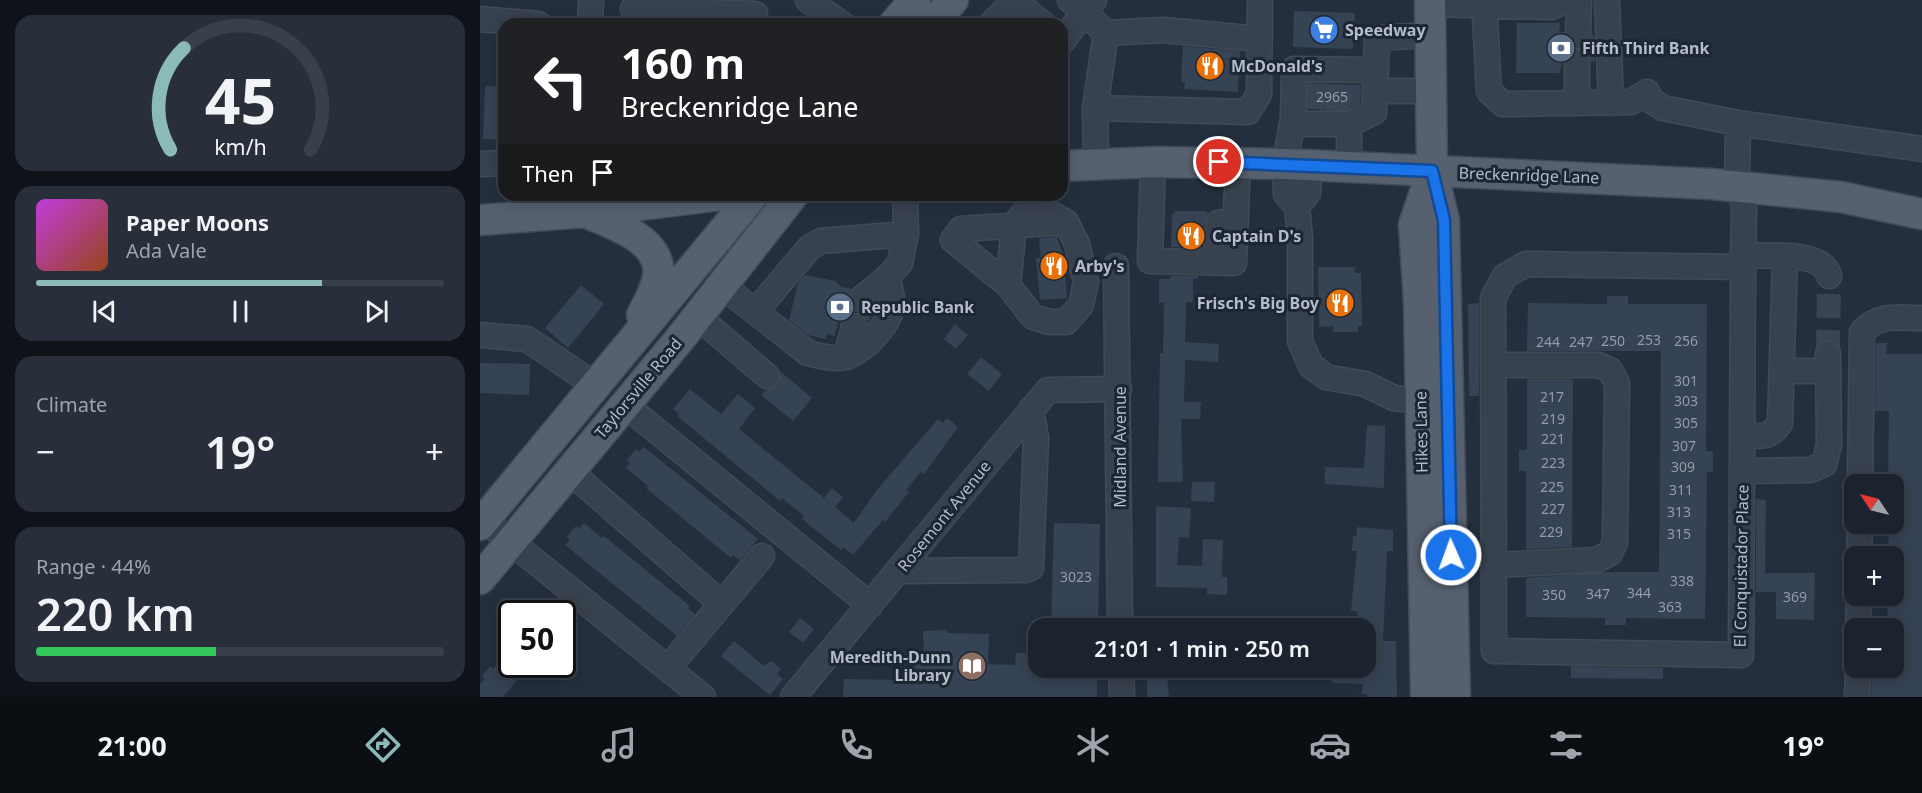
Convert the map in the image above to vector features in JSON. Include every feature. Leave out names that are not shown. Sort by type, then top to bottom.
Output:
[{"type":"main road","points":[[899,18],[915,0]]},
{"type":"main road","name":"Hikes Lane","points":[[1430,2],[1432,171],[1444,220],[1455,697]]},
{"type":"main road","name":"Breckenridge Lane","points":[[1068,166],[1153,162],[1298,164],[1737,186],[1841,197],[1922,214]]},
{"type":"main road","name":"Hikes Lane","points":[[1426,697],[1414,225],[1432,171]]},
{"type":"main road","points":[[480,220],[585,203],[619,201]]},
{"type":"main road","points":[[484,517],[748,201]]},
{"type":"main road","name":"Taylorsville Road","points":[[480,579],[625,405],[788,201]]},
{"type":"main road","points":[[585,203],[638,238],[653,252],[659,267],[656,286],[629,344]]},
{"type":"street","points":[[590,18],[591,0]]},
{"type":"street","points":[[808,0],[834,18]]},
{"type":"street","points":[[1095,108],[1248,112],[1259,94],[1260,0]]},
{"type":"street","points":[[1430,2],[1484,2],[1551,7],[1569,0]]},
{"type":"street","points":[[1578,36],[1579,0]]},
{"type":"street","points":[[1607,0],[1611,103]]},
{"type":"street","points":[[1484,2],[1489,91],[1503,104],[1631,102],[1647,92],[1652,101],[1663,108],[1738,123],[1922,150]]},
{"type":"street","points":[[1068,30],[1083,4],[1106,33],[1095,108],[1096,165]]},
{"type":"street","points":[[997,18],[1004,11],[1022,7],[1036,18]]},
{"type":"street","points":[[633,11],[757,13]]},
{"type":"street","points":[[480,19],[498,21]]},
{"type":"street","points":[[1106,33],[1164,30],[1260,39]]},
{"type":"street","points":[[1305,119],[1341,119],[1374,112],[1377,38],[1430,35]]},
{"type":"street","points":[[1577,62],[1577,103]]},
{"type":"street","points":[[1420,401],[1394,398],[1365,384],[1326,377],[1311,366],[1300,341],[1300,239],[1297,207],[1286,194],[1298,164],[1305,119],[1294,69],[1314,76],[1376,81],[1431,91]]},
{"type":"street","points":[[1341,119],[1349,167]]},
{"type":"street","name":"El Conquistador Place","points":[[1454,650],[1741,655],[1744,205],[1737,186],[1738,123]]},
{"type":"street","points":[[1153,162],[1150,261],[1234,263],[1238,163]]},
{"type":"street","points":[[480,164],[498,163]]},
{"type":"street","points":[[862,298],[887,278],[900,263],[906,234],[905,201]]},
{"type":"street","points":[[1008,285],[1014,225],[1030,201]]},
{"type":"street","points":[[1034,201],[1066,222],[1077,244],[1086,282],[1081,305],[1066,322],[1050,322],[1033,317],[1008,285],[953,240],[961,228],[1066,222]]},
{"type":"street","points":[[755,312],[810,247],[821,241],[906,234]]},
{"type":"street","points":[[1742,435],[1766,436],[1773,433],[1780,423],[1785,257]]},
{"type":"street","points":[[1494,651],[1493,297],[1505,276],[1515,268],[1537,264],[1743,262],[1785,257],[1808,258],[1823,265],[1829,276]]},
{"type":"street","name":"Midland Avenue","points":[[1116,266],[1120,618]]},
{"type":"street","points":[[721,285],[808,353],[824,357],[846,357],[874,337],[888,321],[893,303],[887,278]]},
{"type":"street","points":[[697,316],[767,376]]},
{"type":"street","points":[[1860,474],[1862,332],[1872,321],[1881,318],[1922,318]]},
{"type":"street","points":[[846,357],[854,326]]},
{"type":"street","points":[[480,335],[527,339],[595,385]]},
{"type":"street","points":[[1742,471],[1810,470],[1824,464],[1829,445],[1828,362],[1782,371]]},
{"type":"street","points":[[1494,365],[1599,365],[1610,370],[1617,383],[1616,542],[1610,553],[1598,560],[1494,565]]},
{"type":"street","name":"Rosemont Avenue","points":[[793,697],[1048,390],[1119,389]]},
{"type":"street","points":[[625,405],[870,605]]},
{"type":"street","points":[[898,571],[1025,570],[1031,568],[1036,438],[1031,409]]},
{"type":"street","points":[[569,471],[722,604]]},
{"type":"street","points":[[484,517],[510,543],[703,697]]},
{"type":"street","points":[[668,669],[762,556]]},
{"type":"street","points":[[1121,678],[1122,697]]},
{"type":"street","points":[[1857,697],[1858,678]]},
{"type":"building","name":"Speedway","points":[[1294,11],[1355,13],[1353,49],[1293,47]]},
{"type":"building","name":"Fifth Third Bank","points":[[1517,23],[1560,23],[1559,32],[1564,32],[1565,42],[1573,49],[1565,54],[1559,73],[1516,73]]},
{"type":"building","points":[[1592,35],[1594,35],[1595,62],[1591,62],[1589,54],[1583,49],[1590,44]]},
{"type":"building","name":"McDonald's","points":[[1183,46],[1240,51],[1238,92],[1184,89],[1185,82],[1181,82]]},
{"type":"building","name":"Speedway","points":[[1308,83],[1361,85],[1360,103],[1346,110],[1307,109]]},
{"type":"building","points":[[485,86],[498,87],[498,140],[483,139]]},
{"type":"building","name":"Captain D's","points":[[1176,211],[1206,211],[1208,213],[1204,222],[1202,248],[1171,247],[1172,215]]},
{"type":"building","name":"Arby's","points":[[1057,237],[1069,273],[1065,274],[1067,298],[1040,300],[1036,258],[1041,258],[1039,238]]},
{"type":"building","name":"Frisch's Big Boy","points":[[1318,267],[1355,267],[1355,273],[1361,273],[1362,326],[1358,326],[1358,332],[1333,332],[1333,326],[1319,327]]},
{"type":"building","name":"Republic Bank","points":[[805,275],[835,281],[842,287],[851,289],[848,301],[856,311],[865,312],[877,304],[875,311],[868,322],[858,312],[850,312],[838,322],[835,336],[827,334],[826,339],[808,335],[789,320],[798,283]]},
{"type":"building","points":[[1170,276],[1198,276],[1198,279],[1193,279],[1193,302],[1186,302],[1185,342],[1219,344],[1218,362],[1185,360],[1184,402],[1201,402],[1200,419],[1181,419],[1183,482],[1158,482],[1160,353],[1163,353],[1164,302],[1159,303],[1159,279],[1170,279]]},
{"type":"building","points":[[581,285],[604,304],[568,348],[545,328]]},
{"type":"building","points":[[1607,296],[1628,296],[1628,304],[1707,304],[1706,451],[1713,451],[1713,472],[1707,472],[1705,619],[1626,618],[1626,625],[1605,625],[1605,618],[1526,617],[1526,578],[1605,572],[1659,572],[1661,351],[1527,351],[1528,303],[1607,304]]},
{"type":"building","points":[[1479,303],[1479,396],[1469,396],[1468,304]]},
{"type":"building","points":[[955,324],[968,335],[956,349],[944,339]]},
{"type":"building","points":[[1876,343],[1887,343],[1886,354],[1922,354],[1922,697],[1871,697],[1872,678],[1904,678],[1905,635],[1904,618],[1887,618],[1888,606],[1904,606],[1904,546],[1888,546],[1889,534],[1904,534],[1904,474],[1888,474],[1889,411],[1875,411]]},
{"type":"building","points":[[981,357],[1002,374],[989,391],[967,374]]},
{"type":"building","points":[[480,363],[530,364],[529,395],[480,393]]},
{"type":"building","points":[[781,372],[812,398],[793,421],[761,395],[778,385]]},
{"type":"building","points":[[1527,379],[1573,379],[1572,547],[1526,549],[1526,471],[1519,471],[1519,450],[1527,450]]},
{"type":"building","points":[[690,389],[721,414],[738,394],[755,408],[739,429],[824,498],[832,488],[843,497],[835,507],[854,523],[876,491],[938,419],[943,423],[947,418],[958,427],[924,474],[921,472],[906,490],[909,492],[885,522],[883,520],[853,555],[843,547],[841,550],[802,519],[804,516],[782,498],[780,501],[677,416],[679,414],[673,409]]},
{"type":"building","points":[[1367,425],[1385,426],[1384,488],[1325,484],[1325,467],[1364,468]]},
{"type":"building","points":[[644,447],[758,539],[740,560],[733,555],[731,558],[646,488],[648,486],[626,468],[630,463],[627,460],[636,449],[639,452]]},
{"type":"building","points":[[1192,482],[1215,482],[1214,502],[1191,501]]},
{"type":"building","points":[[1756,499],[1766,500],[1765,573],[1815,573],[1814,620],[1776,619],[1776,592],[1756,592]]},
{"type":"building","points":[[1156,506],[1191,508],[1189,538],[1179,537],[1177,565],[1202,566],[1203,539],[1223,540],[1222,577],[1227,577],[1227,595],[1207,594],[1207,588],[1156,587]]},
{"type":"building","points":[[584,523],[602,538],[604,536],[690,606],[688,608],[695,614],[677,636],[565,545],[570,540],[567,537],[576,526],[579,528]]},
{"type":"building","points":[[1054,523],[1100,524],[1098,618],[1051,618]]},
{"type":"building","points":[[1357,527],[1393,530],[1393,551],[1387,551],[1383,641],[1396,641],[1397,697],[1367,697],[1367,694],[1362,694],[1363,684],[1332,683],[1332,678],[1376,678],[1376,618],[1357,618],[1357,611],[1351,611],[1357,551],[1352,551],[1353,536],[1357,536]]},
{"type":"building","points":[[800,618],[814,629],[803,643],[789,632]]},
{"type":"building","name":"Meredith-Dunn Library","points":[[947,630],[947,633],[989,634],[988,664],[1015,665],[1016,653],[1028,653],[1028,678],[1097,678],[1097,697],[843,697],[844,679],[907,680],[907,662],[924,662],[923,631]]},
{"type":"building","points":[[734,641],[764,666],[771,661],[781,669],[777,674],[783,679],[770,695],[721,656]]},
{"type":"building","points":[[497,664],[498,678],[517,680],[503,697],[480,697],[480,685],[485,679],[482,676],[490,666],[493,669]]},
{"type":"building","points":[[1571,666],[1663,668],[1663,679],[1571,678]]},
{"type":"building","points":[[1147,678],[1167,678],[1169,697],[1147,697]]},
{"type":"tunnel","points":[[1312,109],[1313,82]]},
{"type":"tunnel","points":[[1338,111],[1340,83]]},
{"type":"tunnel","points":[[1828,354],[1829,276]]},
{"type":"place","name":"Speedway","points":[[1324,30]]},
{"type":"place","name":"Fifth Third Bank","points":[[1561,48]]},
{"type":"place","name":"McDonald's","points":[[1210,66]]},
{"type":"place","name":"Captain D's","points":[[1191,236]]},
{"type":"place","name":"Arby's","points":[[1054,266]]},
{"type":"place","name":"Frisch's Big Boy","points":[[1340,303]]},
{"type":"place","name":"Republic Bank","points":[[840,307]]},
{"type":"place","name":"Meredith-Dunn Library","points":[[972,666]]},
{"type":"route","points":[[1219,162],[1432,171],[1444,220],[1451,555]]}]
